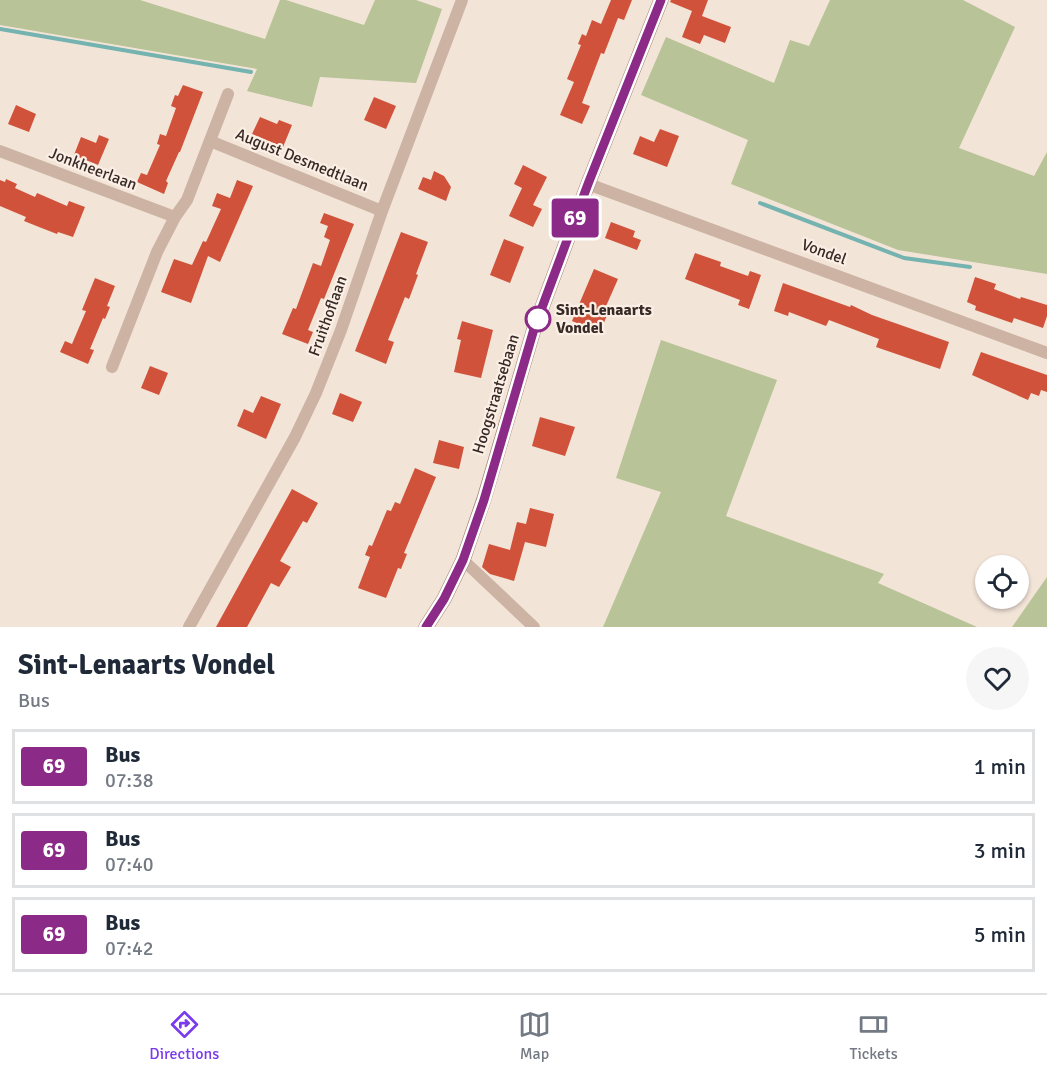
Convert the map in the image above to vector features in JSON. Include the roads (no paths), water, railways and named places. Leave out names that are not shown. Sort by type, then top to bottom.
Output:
[{"type":"main road","name":"Hoogstraatsebaan","points":[[426,627],[444,599],[463,560],[484,500],[534,329],[588,184],[661,0]]},
{"type":"street","name":"Fruithoflaan","points":[[189,627],[295,437],[316,393],[462,0]]},
{"type":"street","name":"August Desmedtlaan","points":[[112,367],[157,252],[175,217],[188,200],[228,94]]},
{"type":"street","name":"August Desmedtlaan","points":[[210,141],[382,211]]},
{"type":"street","name":"Jonkheerlaan","points":[[0,151],[175,217]]},
{"type":"street","name":"Vondel","points":[[588,184],[816,266],[1047,353]]},
{"type":"street","points":[[463,560],[534,627]]},
{"type":"waterway","points":[[0,29],[251,72]]},
{"type":"waterway","points":[[760,203],[904,258],[970,267]]},
{"type":"place","name":"Sint-Lenaarts Vondel","points":[[538,319]]}]
